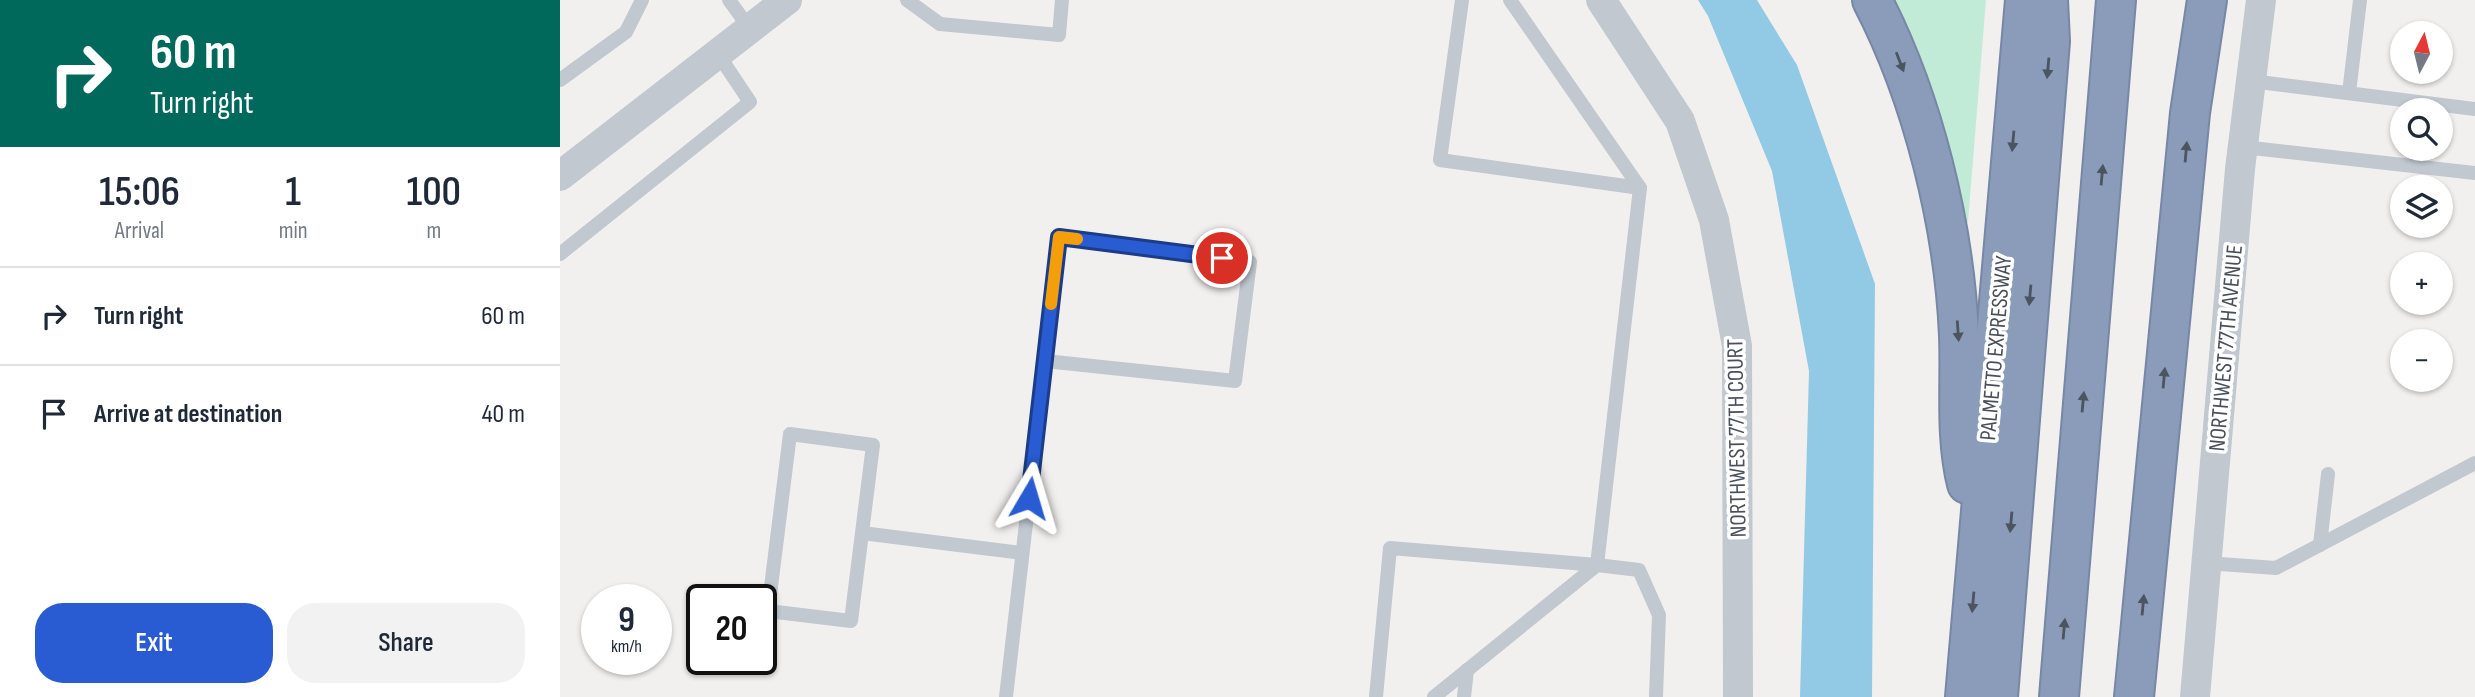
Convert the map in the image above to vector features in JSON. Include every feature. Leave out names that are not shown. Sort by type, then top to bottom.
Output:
[{"type":"highway","points":[[1872,0],[1889,33],[1916,104],[1951,256],[1959,333],[1960,459],[1979,534]]},
{"type":"highway","name":"PALMETTO EXPRESSWAY","points":[[1965,697],[2025,0]]},
{"type":"highway","points":[[1998,697],[2050,41],[2048,0]]},
{"type":"highway","points":[[2059,697],[2116,0]]},
{"type":"highway","points":[[2182,0],[2179,46],[2190,113]]},
{"type":"highway","points":[[2134,697],[2190,113],[2207,0]]},
{"type":"street","points":[[560,176],[787,0]]},
{"type":"street","name":"NORTHWEST 77TH COURT","points":[[1601,0],[1679,121],[1714,220],[1737,346],[1738,697]]},
{"type":"street","name":"NORTHWEST 77TH AVENUE","points":[[2195,697],[2243,147],[2261,0]]},
{"type":"lane","points":[[560,80],[626,32],[642,0]]},
{"type":"lane","points":[[729,0],[750,29]]},
{"type":"lane","points":[[907,0],[940,24],[1059,35],[1062,0]]},
{"type":"lane","points":[[1462,0],[1440,160],[1640,188]]},
{"type":"lane","points":[[1434,697],[1597,565],[1640,188],[1510,0]]},
{"type":"lane","points":[[2349,93],[2360,0]]},
{"type":"lane","points":[[560,254],[750,102],[718,54]]},
{"type":"lane","points":[[2251,81],[2475,109]]},
{"type":"lane","points":[[2243,147],[2475,173]]},
{"type":"lane","points":[[1006,697],[1059,237],[1250,262],[1235,382],[1045,361]]},
{"type":"lane","points":[[790,434],[873,445],[862,533],[851,621],[768,611],[790,434]]},
{"type":"lane","points":[[2206,563],[2276,568],[2475,463]]},
{"type":"lane","points":[[2320,545],[2328,474]]},
{"type":"lane","points":[[862,533],[1022,553]]},
{"type":"lane","points":[[1376,697],[1390,548],[1639,570],[1659,615],[1656,697]]},
{"type":"lane","points":[[1464,697],[1467,670]]},
{"type":"green space","points":[[1892,0],[1986,0],[1968,222],[1960,221]]},
{"type":"water","points":[[1698,0],[1757,0],[1797,65],[1875,284],[1872,697],[1800,697],[1809,371],[1772,171],[1708,16]]},
{"type":"slow traffic","points":[[1051,304],[1059,237],[1077,239]]},
{"type":"route","points":[[1029,498],[1059,237],[1222,258]]}]
